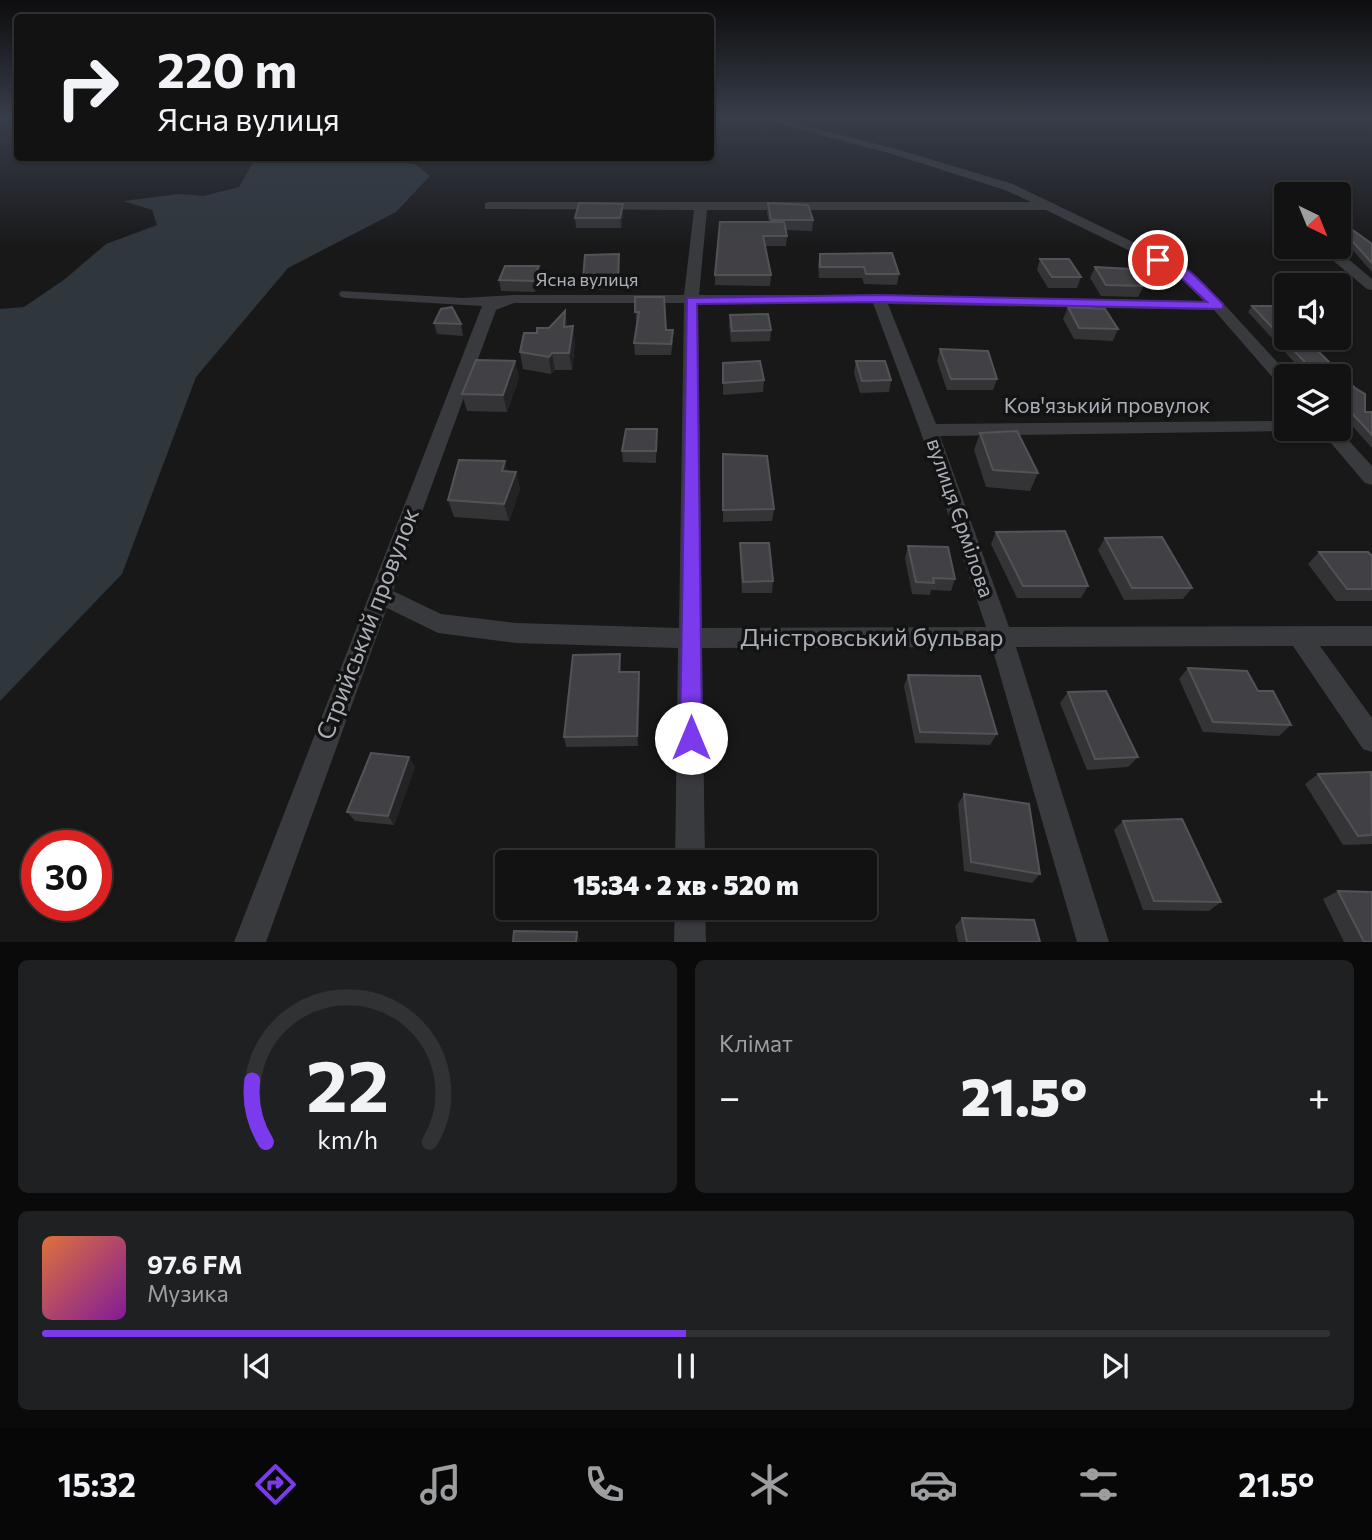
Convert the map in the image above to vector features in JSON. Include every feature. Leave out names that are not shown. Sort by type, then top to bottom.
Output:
[{"type":"street","points":[[925,161],[1009,187],[1180,270],[1218,306],[1274,369]]},
{"type":"street","points":[[489,205],[1049,206]]},
{"type":"street","points":[[690,850],[691,300],[701,206]]},
{"type":"street","points":[[1340,259],[1372,286]]},
{"type":"street","name":"Ясна вулиця","points":[[346,294],[495,304],[879,299],[1218,306]]},
{"type":"street","name":"вулиця Єрмілова","points":[[879,299],[929,430],[1001,638],[1093,942]]},
{"type":"street","name":"Стрийський провулок","points":[[250,942],[379,594],[495,304]]},
{"type":"street","name":"Ков'язький провулок","points":[[929,430],[1274,427]]},
{"type":"street","points":[[1339,441],[1372,478]]},
{"type":"street","name":"Дністровський бульвар","points":[[379,594],[438,624],[516,633],[692,638],[1372,636]]},
{"type":"street","points":[[1300,637],[1372,740]]},
{"type":"street","points":[[690,920],[690,942]]},
{"type":"shaded area","points":[[254,161],[388,161],[415,164],[430,176],[396,212],[288,268],[196,377],[122,574],[0,701],[0,309],[24,307],[65,279],[106,244],[157,225],[152,210],[123,201],[179,194],[203,196],[239,187]]},
{"type":"building","points":[[579,203],[623,204],[620,218],[575,218]]},
{"type":"building","points":[[768,203],[808,205],[813,220],[771,220]]},
{"type":"building","points":[[720,222],[784,222],[787,236],[763,236],[771,275],[715,275]]},
{"type":"building","points":[[1351,229],[1372,244],[1372,263],[1351,240]]},
{"type":"building","points":[[892,253],[899,274],[866,274],[864,267],[820,267],[820,254]]},
{"type":"building","points":[[619,254],[618,278],[583,279],[585,255]]},
{"type":"building","points":[[1040,259],[1069,259],[1081,277],[1052,277]]},
{"type":"building","points":[[505,266],[539,266],[533,281],[499,280]]},
{"type":"building","points":[[1095,267],[1132,269],[1144,286],[1106,285]]},
{"type":"building","points":[[635,297],[664,297],[666,330],[673,330],[671,344],[634,343],[639,312],[635,312]]},
{"type":"building","points":[[1252,306],[1274,307],[1274,329]]},
{"type":"building","points":[[452,307],[461,324],[434,323],[441,309]]},
{"type":"building","points":[[1068,307],[1105,309],[1118,329],[1079,328]]},
{"type":"building","points":[[565,311],[564,327],[573,326],[569,353],[552,353],[549,357],[520,352],[524,333],[537,333],[537,328],[549,328]]},
{"type":"building","points":[[768,314],[771,330],[732,331],[730,315]]},
{"type":"building","points":[[940,349],[988,351],[997,379],[951,379]]},
{"type":"building","points":[[1293,350],[1317,350],[1331,364],[1307,364]]},
{"type":"building","points":[[476,360],[515,361],[503,395],[462,394]]},
{"type":"building","points":[[760,361],[764,380],[723,383],[723,363]]},
{"type":"building","points":[[856,361],[885,361],[891,380],[862,381]]},
{"type":"building","points":[[1351,384],[1365,394],[1365,412],[1372,412],[1372,435],[1351,412]]},
{"type":"building","points":[[626,429],[657,429],[656,451],[622,451]]},
{"type":"building","points":[[1017,431],[1038,473],[993,470],[980,433]]},
{"type":"building","points":[[723,454],[767,456],[774,509],[723,510]]},
{"type":"building","points":[[459,460],[505,461],[502,471],[516,472],[504,504],[448,500]]},
{"type":"building","points":[[1065,531],[1088,586],[1023,586],[996,532]]},
{"type":"building","points":[[1162,537],[1192,588],[1132,588],[1105,538]]},
{"type":"building","points":[[740,543],[769,543],[773,581],[743,582]]},
{"type":"building","points":[[908,546],[948,547],[955,579],[933,578],[934,583],[916,582]]},
{"type":"building","points":[[1319,552],[1368,552],[1372,556],[1372,589],[1347,589]]},
{"type":"building","points":[[620,654],[619,672],[639,672],[637,736],[564,737],[573,655]]},
{"type":"building","points":[[1188,668],[1247,671],[1258,691],[1273,691],[1291,725],[1213,722]]},
{"type":"building","points":[[908,675],[980,676],[997,734],[920,732]]},
{"type":"building","points":[[1106,691],[1138,757],[1095,759],[1068,692]]},
{"type":"building","points":[[371,753],[409,757],[388,816],[347,812]]},
{"type":"building","points":[[1371,772],[1372,835],[1358,836],[1318,774]]},
{"type":"building","points":[[964,794],[1029,804],[1040,874],[971,862]]},
{"type":"building","points":[[1182,819],[1221,902],[1154,901],[1123,821]]},
{"type":"building","points":[[1338,891],[1372,892],[1372,942],[1364,942]]},
{"type":"building","points":[[962,918],[1034,920],[1040,942],[967,942]]},
{"type":"building","points":[[514,931],[577,932],[576,942],[513,942]]},
{"type":"route","points":[[691,738],[691,300],[879,299],[1218,306],[1180,270],[1158,260]]}]
